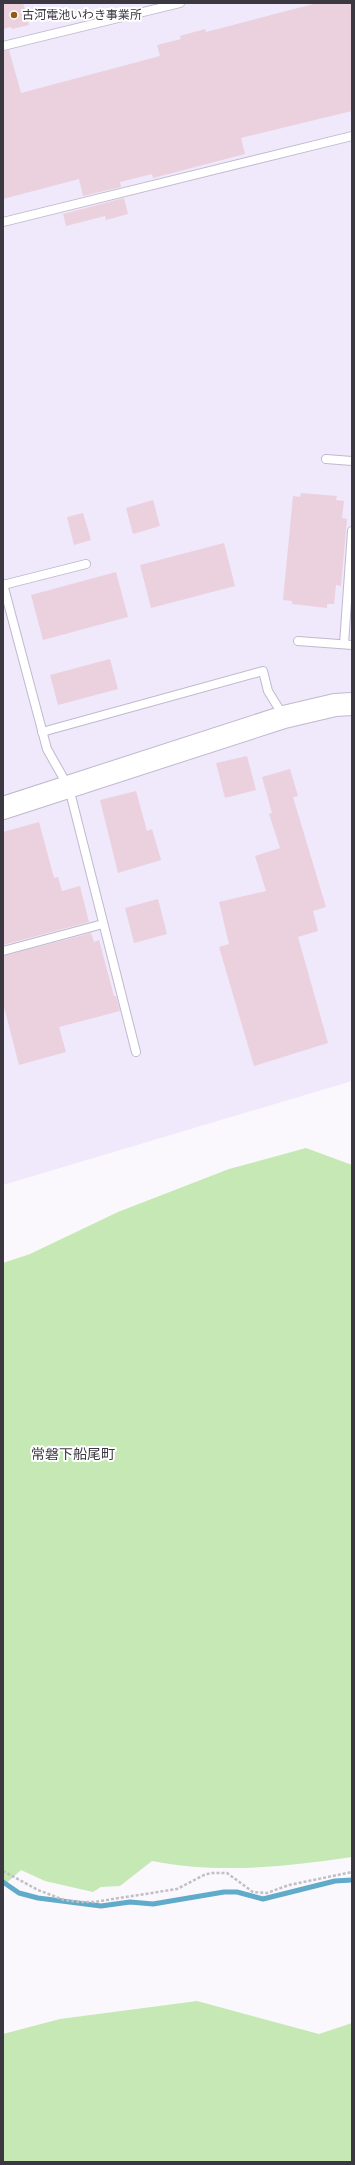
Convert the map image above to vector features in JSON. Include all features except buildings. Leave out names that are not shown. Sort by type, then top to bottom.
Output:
[{"type":"street","points":[[3,808],[284,717],[335,705],[352,704]]},
{"type":"lane","points":[[3,46],[180,3]]},
{"type":"lane","points":[[3,222],[352,136]]},
{"type":"lane","points":[[326,459],[352,461]]},
{"type":"lane","points":[[298,640],[348,644],[352,530]]},
{"type":"lane","points":[[86,564],[3,585],[47,749],[68,788],[136,1052]]},
{"type":"lane","points":[[42,732],[263,671],[268,691],[284,717]]},
{"type":"lane","points":[[3,951],[103,924]]},
{"type":"path","points":[[3,1871],[38,1890],[64,1900],[79,1902],[94,1902],[177,1888],[211,1873],[227,1873],[253,1892],[267,1893],[290,1885],[352,1872]]},
{"type":"shaded area","points":[[3,3],[352,3],[352,1081],[3,1185]]},
{"type":"green space","points":[[306,1148],[352,1165],[352,1857],[302,1864],[252,1868],[202,1867],[152,1861],[120,1886],[101,1887],[93,1892],[45,1881],[21,1870],[3,1886],[3,1263],[30,1254],[118,1212],[229,1169]]},
{"type":"green space","points":[[197,2001],[319,2034],[352,2023],[352,2162],[3,2162],[3,2034],[60,2019]]},
{"type":"waterway","points":[[3,1882],[19,1893],[38,1898],[101,1906],[130,1902],[153,1904],[224,1892],[237,1892],[263,1899],[335,1881],[352,1880]]},
{"type":"place","name":"古河電池いわき事業所","points":[[14,15]]},
{"type":"district","name":"常磐下船尾町","points":[[73,1454]]}]
